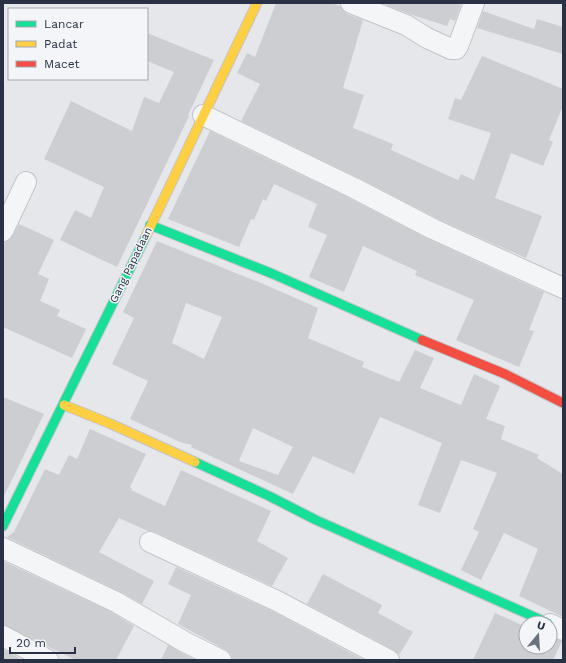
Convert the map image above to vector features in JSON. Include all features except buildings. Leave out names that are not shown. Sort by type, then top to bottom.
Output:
[{"type":"street","name":"Gang Papadaan","points":[[3,526],[64,405],[257,3]]},
{"type":"street","points":[[351,3],[406,25],[427,38],[451,49],[456,49],[474,3]]},
{"type":"street","points":[[203,115],[354,188],[433,229],[563,288]]},
{"type":"street","points":[[3,231],[26,182]]},
{"type":"street","points":[[150,225],[273,274],[375,320],[499,372],[563,403]]},
{"type":"street","points":[[64,405],[111,424],[269,496],[316,520],[531,615]]},
{"type":"street","points":[[150,542],[277,600],[389,660]]},
{"type":"street","points":[[3,548],[116,602],[185,642],[221,660]]},
{"type":"street","points":[[3,636],[48,660]]},
{"type":"traffic: fast","points":[[150,225],[273,274],[422,340]]},
{"type":"traffic: fast","points":[[3,526],[146,236]]},
{"type":"traffic: fast","points":[[195,462],[269,496],[316,520],[530,615]]},
{"type":"traffic: slow","points":[[146,236],[257,3]]},
{"type":"traffic: slow","points":[[64,405],[111,424],[195,462]]},
{"type":"traffic: jam","points":[[422,340],[505,374],[563,403]]}]
